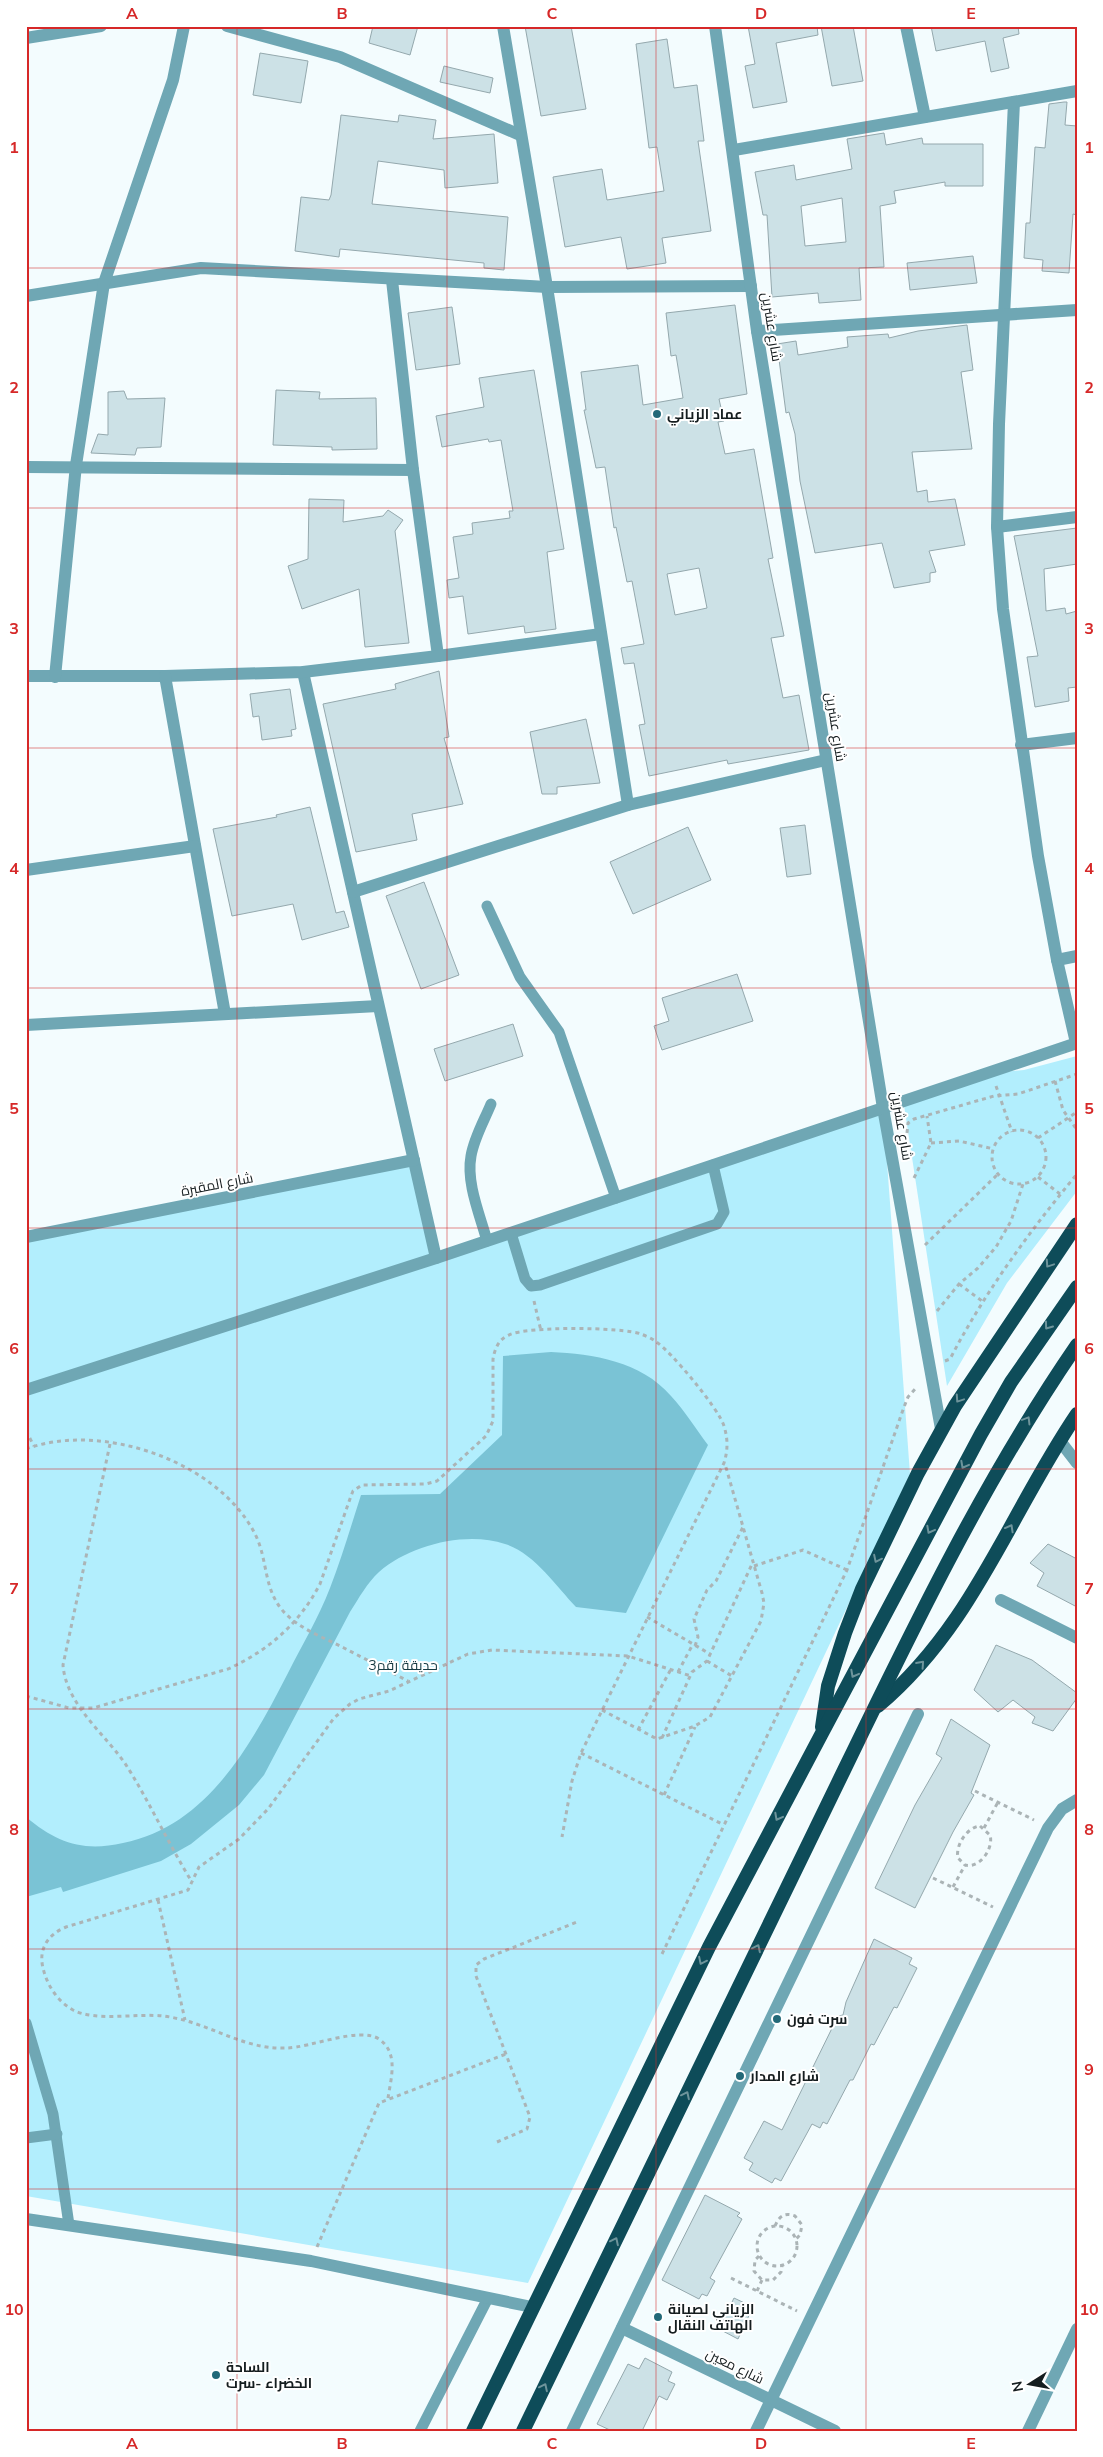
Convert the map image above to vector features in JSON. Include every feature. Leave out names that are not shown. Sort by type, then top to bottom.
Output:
[{"type":"highway","points":[[821,1735],[828,1686],[862,1589],[955,1406],[1077,1224]]},
{"type":"highway","points":[[473,2431],[709,1947],[981,1434],[1022,1365],[1077,1287]]},
{"type":"highway","points":[[523,2431],[874,1710],[1002,1461],[1043,1394],[1077,1345]]},
{"type":"highway","points":[[874,1710],[913,1674],[947,1634],[976,1590],[1077,1414]]},
{"type":"street","points":[[26,38],[101,26]]},
{"type":"street","points":[[56,677],[76,466],[104,282],[173,80],[184,26]]},
{"type":"street","points":[[227,26],[340,57],[520,135]]},
{"type":"street","points":[[503,26],[547,287],[628,805]]},
{"type":"street","name":"شارع عشرين","points":[[715,26],[734,150],[757,331],[826,760],[883,1108],[942,1430]]},
{"type":"street","points":[[906,26],[925,117]]},
{"type":"street","points":[[734,150],[1077,91]]},
{"type":"street","points":[[26,1389],[436,1258],[1076,1043],[1057,960],[1021,745],[1003,609],[997,527],[1014,102]]},
{"type":"street","points":[[26,296],[104,282],[201,268],[392,280],[547,287],[751,286]]},
{"type":"street","points":[[392,280],[413,470],[438,656]]},
{"type":"street","points":[[757,331],[1077,310]]},
{"type":"street","points":[[26,467],[413,470]]},
{"type":"street","points":[[997,527],[1077,517]]},
{"type":"street","points":[[26,676],[165,676],[303,672],[601,634]]},
{"type":"street","points":[[303,672],[436,1258]]},
{"type":"street","points":[[165,676],[225,1014]]},
{"type":"street","points":[[1021,745],[1077,738]]},
{"type":"street","points":[[353,892],[628,805],[826,760]]},
{"type":"street","points":[[26,870],[195,846]]},
{"type":"street","points":[[1057,960],[1077,956]]},
{"type":"street","points":[[26,1026],[378,1006]]},
{"type":"street","name":"شارع المقبرة","points":[[26,1237],[414,1160]]},
{"type":"street","points":[[1060,1441],[1077,1463]]},
{"type":"street","points":[[1001,1600],[1077,1638]]},
{"type":"street","points":[[572,2431],[918,1714]]},
{"type":"street","points":[[756,2431],[1048,1828],[1062,1809],[1077,1800]]},
{"type":"street","points":[[26,2219],[311,2261],[532,2307]]},
{"type":"street","name":"شارع معين","points":[[622,2328],[834,2431]]},
{"type":"street","points":[[1028,2431],[1073,2345],[1077,2329]]},
{"type":"lane","points":[[487,906],[520,976],[559,1032],[616,1198]]},
{"type":"lane","points":[[487,1241],[470,1166],[474,1145],[491,1104]]},
{"type":"lane","points":[[511,1233],[525,1279],[531,1286],[540,1286],[717,1224],[724,1212],[713,1165]]},
{"type":"lane","points":[[26,2023],[48,2093],[58,2134],[69,2225]]},
{"type":"lane","points":[[26,2138],[58,2134]]},
{"type":"lane","points":[[420,2431],[488,2298]]},
{"type":"path","points":[[908,1140],[908,1123],[999,1095],[1014,1095],[1077,1074]]},
{"type":"path","points":[[1054,1081],[1067,1118],[1077,1130]]},
{"type":"path","points":[[999,1095],[1012,1132]]},
{"type":"path","points":[[1038,1138],[1077,1112]]},
{"type":"path","points":[[914,1178],[932,1142],[927,1116]]},
{"type":"path","points":[[1025,1131],[1038,1138],[1045,1153],[1045,1162],[1038,1177],[1023,1184],[1014,1184],[998,1174],[992,1158],[994,1149],[1004,1135],[1025,1131]]},
{"type":"path","points":[[932,1142],[959,1141],[994,1149]]},
{"type":"path","points":[[912,1168],[916,1187]]},
{"type":"path","points":[[925,1245],[998,1174]]},
{"type":"path","points":[[942,1358],[946,1362],[950,1359],[982,1301],[1060,1194],[1077,1174]]},
{"type":"path","points":[[1038,1177],[1060,1194]]},
{"type":"path","points":[[934,1303],[936,1312],[959,1284],[978,1268],[996,1247],[1012,1221],[1023,1184]]},
{"type":"path","points":[[923,1235],[926,1255]]},
{"type":"path","points":[[959,1284],[982,1301]]},
{"type":"path","points":[[531,1286],[541,1331]]},
{"type":"path","points":[[26,1696],[69,1708],[107,1705],[228,1669],[269,1647],[294,1623],[320,1584],[353,1491],[362,1485],[426,1484],[442,1478],[486,1436],[492,1426],[493,1358],[497,1345],[501,1340],[513,1333],[608,1328],[640,1334],[655,1340],[668,1352],[717,1412],[727,1437],[727,1451],[724,1463],[581,1753],[570,1790],[562,1837]]},
{"type":"path","points":[[662,1954],[847,1570],[908,1397],[924,1384],[934,1381]]},
{"type":"path","points":[[26,1431],[34,1446]]},
{"type":"path","points":[[26,1449],[53,1441],[77,1440],[110,1444],[143,1450],[173,1460],[203,1477],[226,1496],[243,1514],[255,1534],[272,1598],[294,1623],[409,1682]]},
{"type":"path","points":[[110,1444],[63,1666],[66,1684],[126,1765],[192,1882]]},
{"type":"path","points":[[602,1710],[657,1739],[695,1726],[710,1717],[764,1613],[764,1603],[753,1561],[724,1463]]},
{"type":"path","points":[[678,1672],[698,1637],[694,1619],[707,1590],[716,1580],[743,1527]]},
{"type":"path","points":[[754,1566],[803,1550],[847,1570]]},
{"type":"path","points":[[662,1738],[690,1676],[707,1661],[753,1561]]},
{"type":"path","points":[[647,1617],[710,1654]]},
{"type":"path","points":[[388,2098],[393,2062],[390,2052],[378,2038],[369,2035],[359,2034],[304,2046],[271,2048],[239,2042],[185,2020],[147,2015],[95,2015],[74,2010],[58,1998],[50,1987],[42,1963],[42,1952],[47,1940],[55,1932],[184,1893],[199,1867],[239,1839],[268,1809],[341,1710],[359,1699],[409,1682],[468,1654],[492,1650],[628,1656],[690,1676]]},
{"type":"path","points":[[707,1661],[732,1676]]},
{"type":"path","points":[[638,1730],[671,1669]]},
{"type":"path","points":[[664,1795],[695,1726]]},
{"type":"path","points":[[581,1753],[724,1825]]},
{"type":"path","points":[[975,1790],[1048,1828]]},
{"type":"path","points":[[984,1828],[998,1802]]},
{"type":"path","points":[[972,1828],[984,1828],[990,1835],[991,1844],[978,1864],[974,1866],[965,1865],[958,1858],[958,1849],[972,1828]]},
{"type":"path","points":[[953,1887],[965,1865]]},
{"type":"path","points":[[933,1878],[1006,1913]]},
{"type":"path","points":[[158,1900],[185,2020]]},
{"type":"path","points":[[497,2142],[523,2131],[531,2121],[476,1976],[476,1965],[484,1959],[577,1922]]},
{"type":"path","points":[[311,2261],[376,2107],[388,2098],[506,2054]]},
{"type":"path","points":[[775,2226],[780,2217],[785,2215],[795,2216],[802,2225],[800,2235],[796,2239]]},
{"type":"path","points":[[775,2226],[786,2228],[796,2239],[797,2253],[788,2263],[782,2266],[769,2265],[759,2256],[757,2250],[759,2237],[768,2228],[775,2226]]},
{"type":"path","points":[[759,2256],[755,2260],[754,2271],[762,2280],[773,2280],[781,2272],[782,2266]]},
{"type":"path","points":[[731,2278],[811,2318]]},
{"type":"path","points":[[757,2291],[762,2280]]},
{"type":"green space","points":[[1077,1056],[1077,1191],[1007,1283],[947,1386],[904,1105],[1003,1072],[1024,1070]]},
{"type":"green space","name":"حديقة رقم3","points":[[883,1108],[910,1474],[528,2283],[26,2196],[26,1237],[414,1160],[436,1258]]},
{"type":"shaded area","points":[[551,1352],[600,1358],[631,1367],[646,1375],[659,1384],[676,1402],[708,1445],[626,1613],[576,1607],[535,1562],[516,1548],[505,1544],[490,1540],[456,1540],[439,1543],[406,1554],[379,1572],[363,1591],[264,1775],[239,1805],[191,1844],[161,1861],[63,1892],[61,1887],[26,1897],[26,1817],[49,1833],[71,1843],[83,1846],[109,1846],[153,1834],[180,1819],[203,1800],[224,1778],[259,1727],[310,1631],[326,1599],[361,1495],[440,1494],[502,1435],[503,1356]]},
{"type":"building","points":[[373,26],[418,26],[410,55],[369,43]]},
{"type":"building","points":[[525,26],[571,26],[586,109],[541,116]]},
{"type":"building","points":[[748,26],[817,26],[818,35],[776,43],[787,102],[753,108],[745,66],[755,64]]},
{"type":"building","points":[[821,26],[853,26],[863,81],[832,86]]},
{"type":"building","points":[[931,26],[1018,26],[1019,34],[1003,38],[1009,68],[991,72],[985,41],[936,51]]},
{"type":"building","points":[[667,39],[674,88],[697,85],[704,141],[698,141],[711,231],[662,238],[666,263],[627,269],[621,237],[565,247],[553,177],[602,169],[607,200],[664,191],[657,147],[649,148],[636,44]]},
{"type":"building","points":[[260,53],[308,61],[301,103],[253,95]]},
{"type":"building","points":[[444,66],[493,78],[490,93],[440,82]]},
{"type":"building","points":[[1067,102],[1065,125],[1077,126],[1077,215],[1073,214],[1069,273],[1042,271],[1043,260],[1024,258],[1026,223],[1030,223],[1035,147],[1045,148],[1049,104]]},
{"type":"building","points":[[341,115],[398,122],[399,115],[436,120],[433,139],[494,134],[498,183],[445,188],[444,170],[378,161],[372,204],[508,217],[504,270],[484,268],[484,263],[340,249],[339,257],[295,251],[301,197],[329,200],[331,195]]},
{"type":"building","points":[[884,133],[886,145],[922,138],[923,144],[983,144],[983,186],[945,186],[945,182],[894,191],[896,203],[880,206],[884,267],[859,268],[861,300],[819,303],[818,293],[772,297],[767,215],[763,215],[755,172],[794,165],[796,180],[852,169],[847,139]],"holes":[[[842,198],[846,242],[805,246],[801,206]]]},
{"type":"building","points":[[973,256],[977,283],[910,290],[907,263]]},
{"type":"building","points":[[735,305],[747,394],[719,399],[724,421],[718,422],[725,454],[754,449],[773,558],[768,559],[784,636],[771,638],[783,698],[799,695],[809,750],[728,764],[727,760],[649,776],[639,725],[645,724],[634,663],[624,664],[621,648],[644,644],[632,581],[627,582],[616,527],[614,528],[605,467],[596,468],[584,410],[586,410],[581,372],[638,365],[643,405],[683,398],[676,355],[671,356],[666,313]],"holes":[[[699,568],[707,608],[675,615],[667,574]]]},
{"type":"building","points":[[452,307],[460,364],[416,370],[408,313]]},
{"type":"building","points":[[967,325],[973,370],[961,372],[972,449],[912,452],[917,492],[927,490],[928,502],[955,499],[965,545],[929,551],[936,572],[930,573],[930,582],[894,588],[882,543],[815,553],[800,481],[795,434],[789,412],[786,413],[777,344],[796,341],[798,355],[848,347],[847,337],[888,334],[889,338],[918,331]]},
{"type":"building","points":[[534,370],[564,549],[547,552],[556,629],[525,633],[524,626],[468,634],[463,596],[449,598],[447,580],[459,578],[453,537],[473,534],[472,523],[510,518],[509,511],[513,511],[501,440],[489,442],[488,439],[442,447],[436,416],[484,407],[479,378]]},
{"type":"building","points":[[276,390],[320,392],[319,399],[376,398],[377,449],[332,450],[332,447],[273,445]]},
{"type":"building","points":[[124,391],[127,399],[165,398],[161,447],[137,448],[135,455],[91,453],[98,434],[108,435],[108,392]]},
{"type":"building","points":[[309,499],[344,500],[343,522],[383,516],[388,510],[403,520],[395,531],[409,643],[365,647],[359,589],[302,609],[288,566],[308,559]]},
{"type":"building","points":[[1077,528],[1077,564],[1044,569],[1046,611],[1065,608],[1066,614],[1077,611],[1077,687],[1068,688],[1069,701],[1035,707],[1027,657],[1038,656],[1014,536]]},
{"type":"building","points":[[439,671],[449,737],[444,738],[463,804],[412,814],[417,840],[356,852],[323,704],[396,689],[395,684]]},
{"type":"building","points":[[290,689],[296,729],[291,730],[292,736],[262,740],[259,716],[253,717],[250,694]]},
{"type":"building","points":[[586,719],[600,783],[557,787],[557,794],[542,794],[530,732]]},
{"type":"building","points":[[310,807],[336,913],[344,911],[349,927],[302,940],[293,904],[232,916],[213,829],[277,817],[276,815]]},
{"type":"building","points":[[805,825],[811,874],[787,877],[780,828]]},
{"type":"building","points":[[688,827],[711,880],[633,914],[610,862]]},
{"type":"building","points":[[424,882],[459,975],[421,989],[386,896]]},
{"type":"building","points":[[737,974],[753,1021],[662,1050],[654,1026],[669,1021],[662,998]]},
{"type":"building","points":[[513,1024],[523,1056],[445,1081],[434,1049]]},
{"type":"building","points":[[1048,1544],[1077,1559],[1077,1607],[1037,1586],[1044,1573],[1030,1563]]},
{"type":"building","points":[[996,1645],[1032,1660],[1077,1693],[1077,1698],[1053,1731],[1032,1723],[1035,1717],[1013,1700],[998,1712],[974,1690]]},
{"type":"building","points":[[951,1719],[990,1745],[971,1793],[974,1795],[915,1908],[875,1888],[915,1805],[942,1758],[936,1754]]},
{"type":"building","points":[[874,1939],[912,1958],[909,1964],[917,1968],[897,2008],[894,2007],[874,2045],[871,2044],[853,2080],[850,2080],[827,2124],[823,2122],[820,2128],[812,2124],[781,2181],[775,2178],[772,2183],[749,2170],[753,2163],[744,2158],[764,2121],[782,2130],[838,2016],[843,2015],[846,2002]]},
{"type":"building","points":[[705,2195],[740,2213],[737,2216],[742,2219],[710,2278],[715,2281],[707,2296],[702,2294],[699,2299],[662,2280]]},
{"type":"building","points":[[734,2298],[753,2307],[738,2339],[719,2329]]},
{"type":"building","points":[[645,2358],[672,2372],[668,2381],[675,2384],[667,2400],[659,2396],[642,2431],[612,2431],[597,2424],[628,2364],[639,2369]]},
{"type":"place","name":"عماد الزياني","points":[[657,414]]},
{"type":"place","name":"سرت فون","points":[[777,2019]]},
{"type":"place","name":"شارع المدار","points":[[740,2076]]},
{"type":"place","name":"الزياني لصيانة الهاتف النقال","points":[[658,2317]]},
{"type":"place","name":"الساحة الخضراء -سرت","points":[[216,2375]]}]
